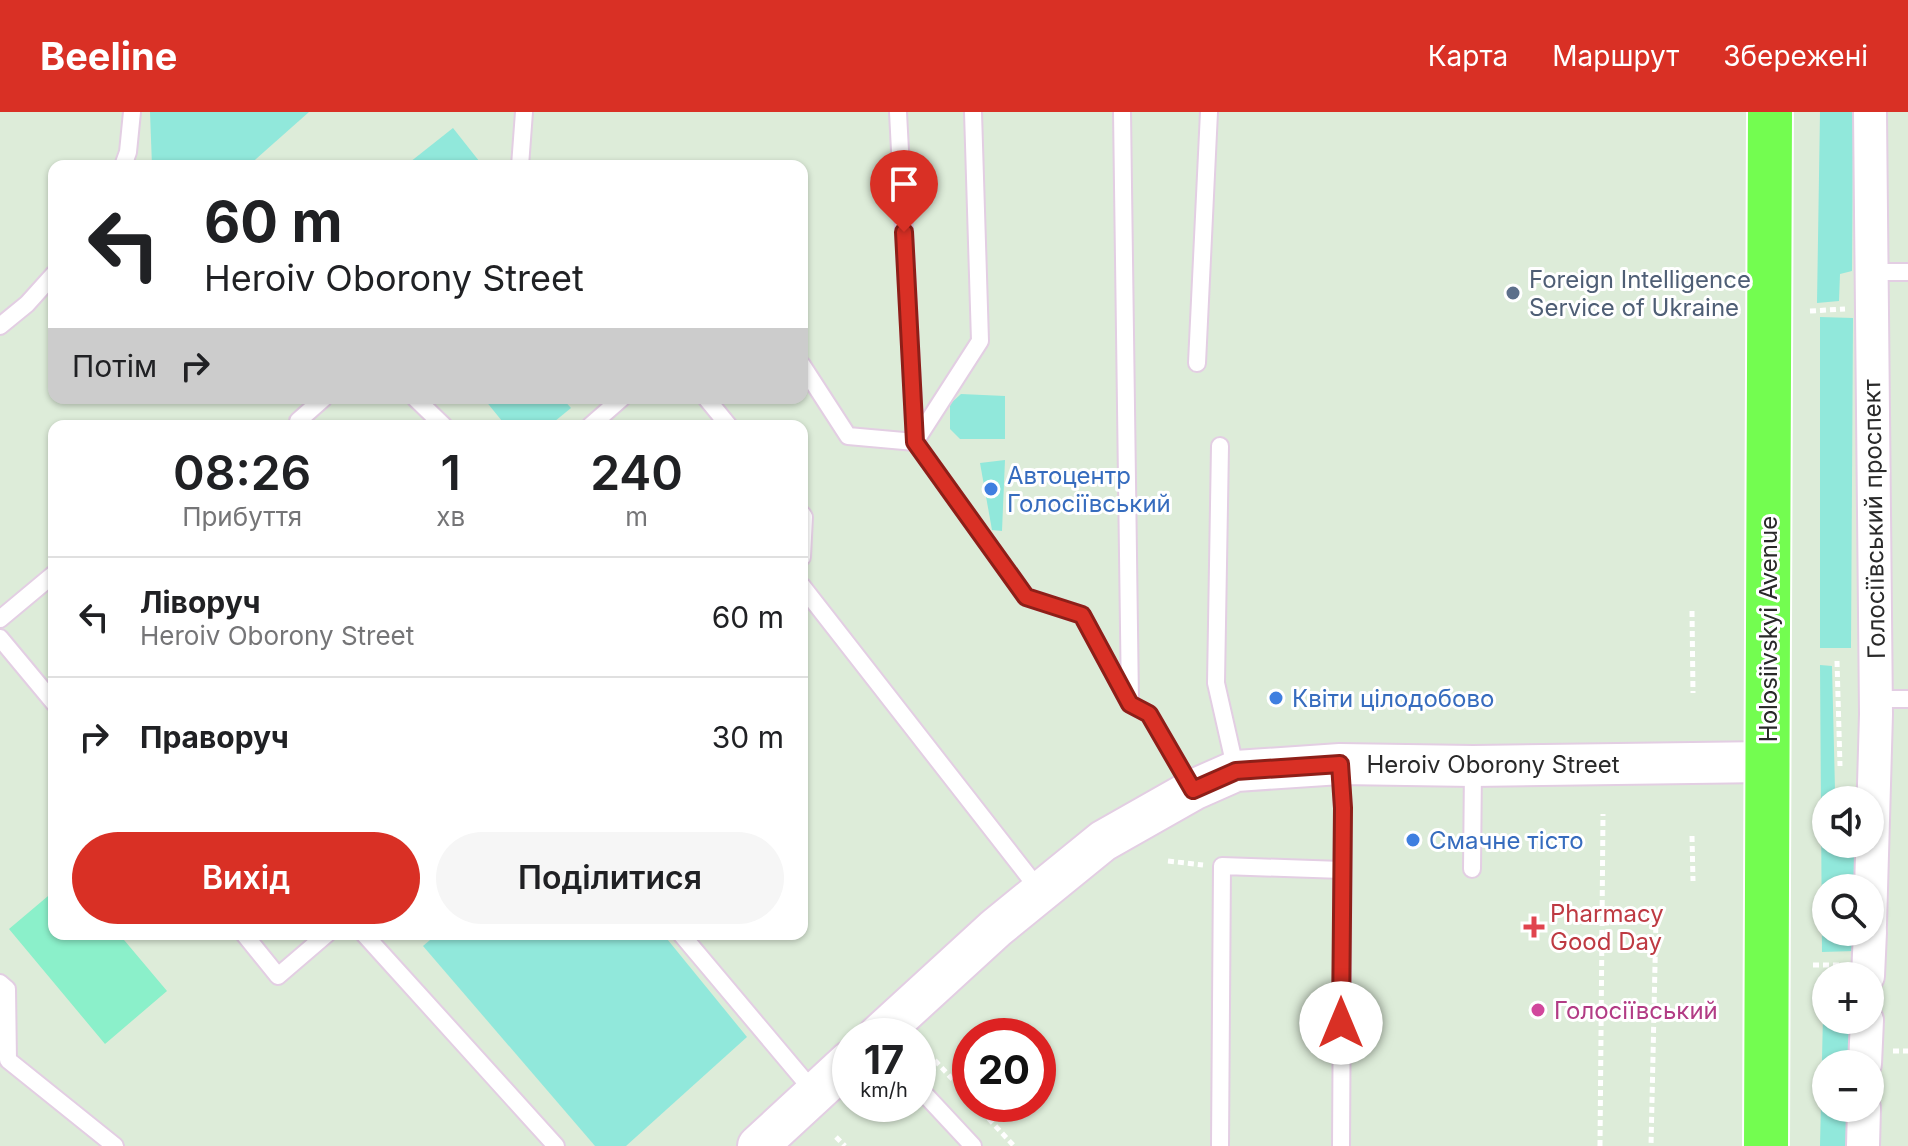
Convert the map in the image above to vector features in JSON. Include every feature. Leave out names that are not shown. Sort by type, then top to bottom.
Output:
[{"type":"highway","name":"Holosiivskyi Avenue","points":[[1766,1146],[1770,112]]},
{"type":"street","name":"Голосіївський проспект","points":[[1870,112],[1876,699],[1871,874]]},
{"type":"street","name":"Heroiv Oborony Street","points":[[898,1018],[996,928],[1103,841],[1193,790],[1236,771],[1340,764],[1473,766],[1767,762]]},
{"type":"street","points":[[758,1146],[832,1078]]},
{"type":"street","points":[[1863,1146],[1864,1122]]},
{"type":"lane","points":[[125,160],[132,112]]},
{"type":"lane","points":[[520,160],[524,112]]},
{"type":"lane","points":[[898,112],[915,442],[1026,597],[1082,615],[1130,704],[1149,714],[1193,790]]},
{"type":"lane","points":[[915,442],[980,341],[973,112]]},
{"type":"lane","points":[[1122,112],[1130,704]]},
{"type":"lane","points":[[1197,363],[1209,112]]},
{"type":"lane","points":[[1870,272],[1908,272]]},
{"type":"lane","points":[[0,326],[27,304],[48,281]]},
{"type":"lane","points":[[808,374],[848,436],[915,442]]},
{"type":"lane","points":[[299,420],[317,404]]},
{"type":"lane","points":[[421,404],[438,420]]},
{"type":"lane","points":[[597,420],[615,404]]},
{"type":"lane","points":[[711,404],[724,420]]},
{"type":"lane","points":[[1220,446],[1216,683],[1236,771]]},
{"type":"lane","points":[[0,619],[48,579]]},
{"type":"lane","points":[[808,594],[1040,892]]},
{"type":"lane","points":[[0,638],[48,696]]},
{"type":"lane","points":[[1876,699],[1908,699]]},
{"type":"lane","points":[[1340,764],[1341,1146]]},
{"type":"lane","points":[[1472,869],[1473,766]]},
{"type":"lane","points":[[1220,1146],[1222,866],[1342,870]]},
{"type":"lane","points":[[249,940],[278,976],[320,940]]},
{"type":"lane","points":[[369,940],[556,1146]]},
{"type":"lane","points":[[686,940],[815,1094]]},
{"type":"lane","points":[[0,983],[7,989],[8,1060],[115,1146]]},
{"type":"lane","points":[[936,1106],[973,1146]]},
{"type":"path","points":[[1692,611],[1693,693]]},
{"type":"path","points":[[1837,661],[1840,766]]},
{"type":"path","points":[[1600,1146],[1603,814]]},
{"type":"path","points":[[1692,836],[1693,881]]},
{"type":"path","points":[[1168,861],[1222,866]]},
{"type":"path","points":[[1603,923],[1656,920],[1651,1146]]},
{"type":"path","points":[[936,1062],[952,1079]]},
{"type":"path","points":[[992,1122],[1014,1146]]},
{"type":"path","points":[[836,1137],[845,1146]]},
{"type":"shaded area","points":[[150,112],[309,112],[255,160],[152,160]]},
{"type":"shaded area","points":[[1820,112],[1853,112],[1852,271],[1840,274],[1839,301],[1817,303]]},
{"type":"shaded area","points":[[453,128],[478,160],[413,160]]},
{"type":"shaded area","points":[[1820,317],[1853,318],[1851,648],[1820,648]]},
{"type":"shaded area","points":[[961,394],[1005,396],[1005,439],[960,439],[950,429],[950,404]]},
{"type":"shaded area","points":[[488,404],[567,404],[571,408],[556,420],[501,420]]},
{"type":"shaded area","points":[[1005,460],[1002,531],[992,530],[980,463]]},
{"type":"shaded area","points":[[1820,665],[1832,666],[1835,786],[1821,786]]},
{"type":"shaded area","points":[[1821,858],[1856,858],[1855,874],[1821,874]]},
{"type":"shaded area","points":[[430,940],[668,940],[747,1037],[626,1146],[595,1146],[423,946]]},
{"type":"shaded area","points":[[1822,946],[1854,946],[1854,951],[1822,952]]},
{"type":"shaded area","points":[[1823,1034],[1851,1034],[1850,1050],[1822,1050]]},
{"type":"shaded area","points":[[1821,1122],[1849,1122],[1848,1146],[1820,1146]]},
{"type":"green space","points":[[48,896],[48,940],[124,940],[167,991],[105,1044],[9,929]]},
{"type":"place","name":"Foreign Intelligence Service of Ukraine","points":[[1513,293]]},
{"type":"place","name":"Автоцентр Голосіївський","points":[[991,489]]},
{"type":"place","name":"Квіти цілодобово","points":[[1276,698]]},
{"type":"place","name":"Смачне тісто","points":[[1413,840]]},
{"type":"place","name":"Pharmacy Good Day","points":[[1534,927]]},
{"type":"place","name":"Голосіївський","points":[[1538,1010]]},
{"type":"route","points":[[904,232],[915,442],[1026,597],[1082,615],[1130,704],[1149,714],[1193,790],[1236,771],[1340,764],[1343,808],[1341,1023]]}]
